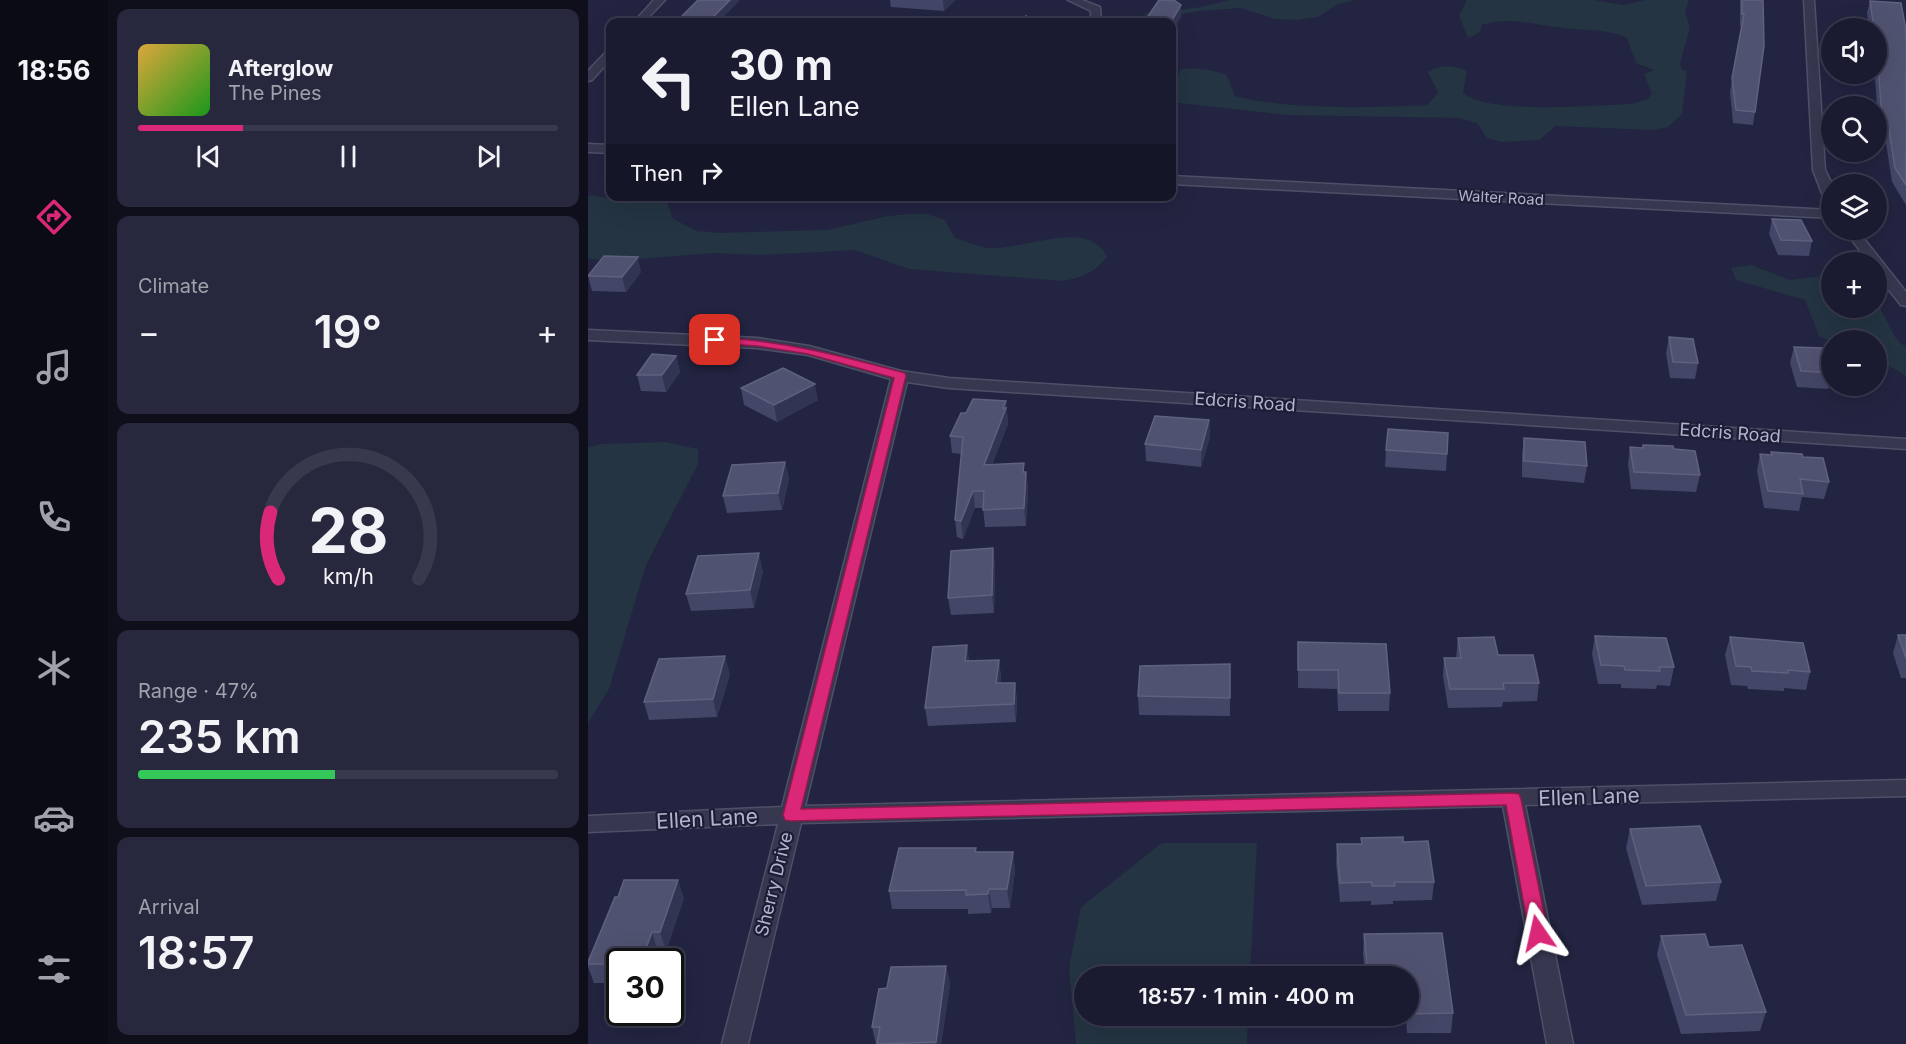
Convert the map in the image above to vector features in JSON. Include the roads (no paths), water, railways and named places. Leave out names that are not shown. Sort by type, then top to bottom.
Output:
[{"type":"street","points":[[643,18],[660,0]]},
{"type":"street","points":[[1073,0],[1096,9],[1096,18]]},
{"type":"street","points":[[1809,0],[1821,175]]},
{"type":"street","points":[[588,78],[606,58]]},
{"type":"street","points":[[588,148],[606,149]]},
{"type":"street","name":"Walter Road","points":[[1176,180],[1821,213]]},
{"type":"street","points":[[1858,240],[1867,252]]},
{"type":"street","points":[[1887,277],[1906,302]]},
{"type":"street","name":"Edcris Road","points":[[588,335],[757,343],[809,351],[900,376],[970,385],[1906,444]]},
{"type":"street","name":"Sherry Drive","points":[[735,1044],[900,376]]},
{"type":"street","name":"Ellen Lane","points":[[588,824],[791,815],[1906,788]]},
{"type":"street","points":[[1513,799],[1560,1044]]}]
